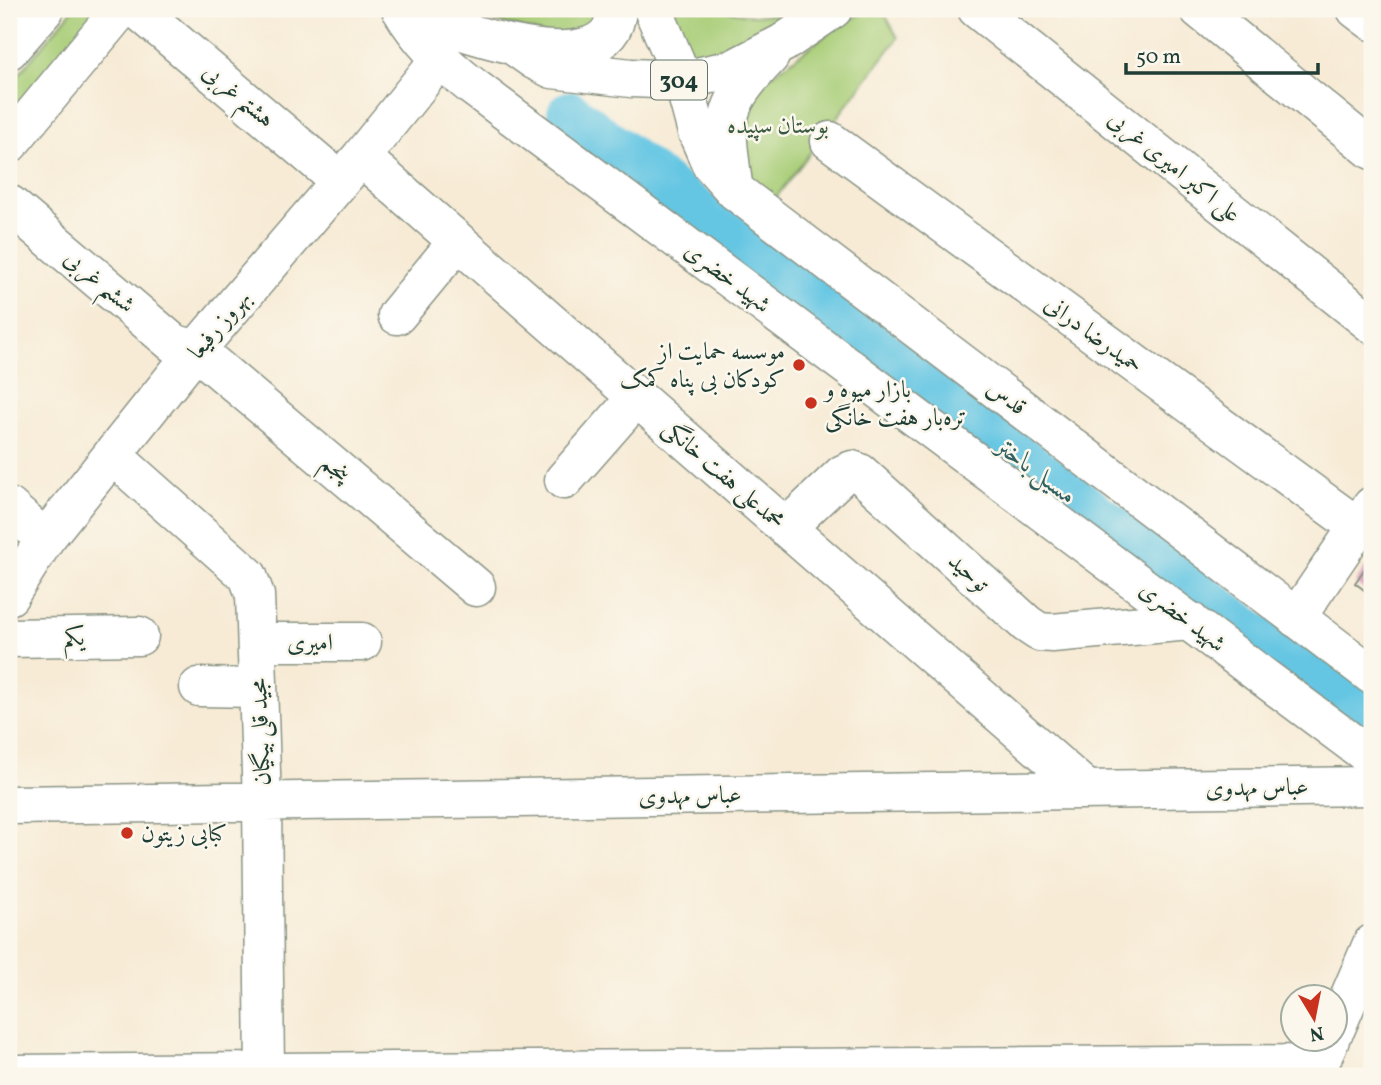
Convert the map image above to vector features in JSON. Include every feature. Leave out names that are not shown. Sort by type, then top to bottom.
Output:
[{"type":"street","points":[[9,50],[45,9]]},
{"type":"street","points":[[9,144],[121,9]]},
{"type":"street","name":"هشتم غربی","points":[[137,9],[351,169]]},
{"type":"street","points":[[401,9],[454,30],[514,46],[566,50],[583,48],[608,34],[615,23],[617,9]]},
{"type":"street","name":"شهید خضری","points":[[401,9],[414,32],[439,60],[1372,758]]},
{"type":"street","name":"قدس","points":[[653,9],[684,80],[697,132],[711,164],[734,190],[1372,675]]},
{"type":"street","name":"304","points":[[514,46],[552,69],[631,78],[684,80],[733,69],[783,43],[833,9]]},
{"type":"street","name":"علی اکبر امیری غربی","points":[[977,9],[1372,324]]},
{"type":"street","points":[[1199,9],[1372,150]]},
{"type":"street","points":[[1356,9],[1372,22]]},
{"type":"street","points":[[734,190],[726,133],[732,102],[747,81],[783,43]]},
{"type":"street","name":"بهروز رفیعا","points":[[9,596],[46,538],[196,350],[351,169],[439,60]]},
{"type":"street","name":"حمیدرضا درانی","points":[[830,141],[1365,517]]},
{"type":"street","name":"محمدعلی هفت خانگی","points":[[351,169],[457,242],[1087,790]]},
{"type":"street","name":"ششم غربی","points":[[9,204],[173,343],[196,350]]},
{"type":"street","points":[[397,315],[457,242]]},
{"type":"street","name":"پنجم","points":[[196,350],[476,587]]},
{"type":"street","points":[[564,480],[636,398]]},
{"type":"street","name":"مجید قلی بیگیان","points":[[112,455],[248,576],[255,595],[262,802],[265,1072]]},
{"type":"street","name":"توحید","points":[[786,528],[843,474],[852,470],[860,473],[1039,632],[1190,621]]},
{"type":"street","points":[[9,507],[46,538]]},
{"type":"street","points":[[1296,618],[1365,517]]},
{"type":"street","name":"یکم","points":[[9,639],[139,636]]},
{"type":"street","name":"امیری","points":[[257,642],[362,642]]},
{"type":"street","points":[[199,687],[258,688]]},
{"type":"street","name":"عباس مهدوی","points":[[9,805],[1372,786]]},
{"type":"street","points":[[1350,994],[1372,944]]},
{"type":"street","points":[[9,1074],[961,1072],[1321,1060]]},
{"type":"green space","points":[[73,9],[108,9],[9,124],[9,86]]},
{"type":"green space","points":[[447,9],[606,9],[598,26],[553,36]]},
{"type":"green space","points":[[672,9],[718,9],[753,16],[801,9],[750,39],[687,62]]},
{"type":"green space","name":"بوستان سپیده","points":[[869,9],[882,9],[898,38],[771,204],[737,159],[754,89],[835,28]]},
{"type":"building","points":[[1372,558],[1372,596],[1355,583]]},
{"type":"waterway","name":"مسیل باختر","points":[[570,114],[1282,657],[1372,720]]},
{"type":"place","name":"موسسه حمایت از کودکان بی پناه کمک","points":[[799,365]]},
{"type":"place","name":"بازار میوه و تره‌بار هفت خانگی","points":[[811,403]]},
{"type":"place","name":"کبابی زیتون","points":[[127,833]]}]
